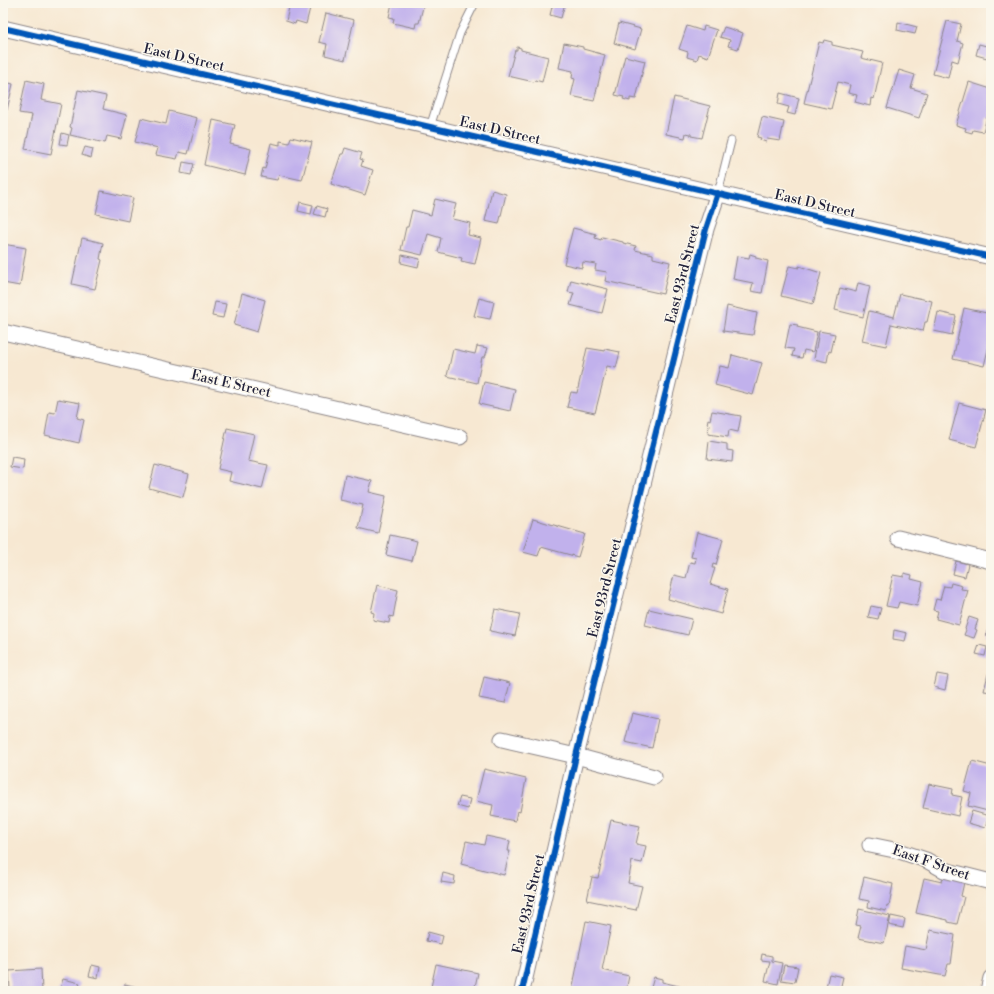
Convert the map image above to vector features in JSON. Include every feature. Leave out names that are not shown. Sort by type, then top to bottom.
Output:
[{"type":"street","name":"East D Street","points":[[3,28],[991,257]]},
{"type":"street","name":"East 93rd Street","points":[[522,991],[576,756],[706,230],[718,193]]},
{"type":"street","name":"East E Street","points":[[3,332],[460,436]]},
{"type":"street","points":[[898,538],[991,561]]},
{"type":"street","points":[[502,739],[576,756],[654,777]]},
{"type":"street","name":"East F Street","points":[[870,845],[899,851],[926,860],[944,870],[991,882]]},
{"type":"street","points":[[988,991],[991,978]]},
{"type":"lane","points":[[430,128],[460,33],[475,3]]},
{"type":"lane","name":"East 93rd Street","points":[[718,193],[731,142]]},
{"type":"building","points":[[290,3],[316,3],[316,5],[311,4],[306,24],[296,21],[295,24],[286,21]]},
{"type":"building","points":[[392,3],[424,3],[419,23],[416,23],[415,28],[393,23],[394,18],[389,17]]},
{"type":"building","points":[[553,3],[565,3],[561,18],[550,15]]},
{"type":"building","points":[[326,13],[354,20],[345,60],[325,55],[327,44],[319,42]]},
{"type":"building","points":[[947,21],[961,24],[957,41],[963,43],[958,62],[952,60],[948,78],[933,74]]},
{"type":"building","points":[[898,22],[917,27],[915,34],[897,30]]},
{"type":"building","points":[[619,23],[641,29],[635,49],[614,43]]},
{"type":"building","points":[[687,26],[703,31],[704,26],[717,30],[708,57],[699,54],[697,60],[687,57],[688,52],[679,49]]},
{"type":"building","points":[[724,27],[743,33],[738,49],[728,46],[730,40],[720,37]]},
{"type":"building","points":[[824,40],[832,42],[832,45],[863,52],[861,58],[882,63],[874,99],[871,98],[870,106],[855,102],[857,95],[848,93],[850,85],[838,82],[831,109],[804,103],[819,42],[823,43]]},
{"type":"building","points":[[564,43],[583,47],[583,49],[605,55],[594,101],[571,96],[575,79],[572,78],[573,71],[559,68]]},
{"type":"building","points":[[979,44],[990,47],[987,58],[976,55]]},
{"type":"building","points":[[517,47],[521,48],[521,50],[548,57],[542,82],[535,80],[534,82],[508,76]]},
{"type":"building","points":[[625,56],[645,61],[636,99],[630,98],[630,101],[623,99],[624,97],[615,95]]},
{"type":"building","points":[[899,70],[915,75],[911,88],[927,93],[919,118],[887,108]]},
{"type":"building","points":[[3,76],[6,77],[5,82],[13,84],[7,110],[3,109]]},
{"type":"building","points":[[26,80],[44,84],[41,100],[61,104],[51,154],[25,149],[32,115],[19,113]]},
{"type":"building","points":[[969,82],[991,89],[991,118],[987,117],[983,132],[973,130],[972,133],[965,131],[966,128],[956,125]]},
{"type":"building","points":[[78,90],[106,96],[103,109],[127,115],[121,139],[107,136],[105,143],[70,135],[72,128],[70,127]]},
{"type":"building","points":[[780,93],[799,98],[795,115],[787,113],[789,107],[778,104]]},
{"type":"building","points":[[674,97],[710,106],[702,138],[691,136],[691,134],[686,133],[685,138],[666,134]]},
{"type":"building","points":[[169,111],[197,118],[188,154],[179,152],[177,159],[156,155],[158,148],[135,142],[141,118],[166,124]]},
{"type":"building","points":[[762,117],[784,122],[780,141],[767,139],[766,142],[757,137]]},
{"type":"building","points":[[213,120],[235,125],[230,144],[251,149],[245,175],[204,165]]},
{"type":"building","points":[[62,133],[69,135],[67,145],[60,144]]},
{"type":"building","points":[[291,137],[312,142],[302,180],[279,175],[277,180],[261,177],[263,168],[265,169],[271,143],[280,145],[280,141],[289,143]]},
{"type":"building","points":[[85,147],[93,149],[91,158],[82,155]]},
{"type":"building","points":[[345,148],[362,153],[360,159],[363,160],[361,166],[373,170],[365,195],[331,184],[341,154],[343,154]]},
{"type":"building","points":[[183,162],[194,164],[191,175],[181,173]]},
{"type":"building","points":[[492,190],[506,194],[499,224],[485,221]]},
{"type":"building","points":[[101,191],[133,198],[128,221],[96,214]]},
{"type":"building","points":[[435,199],[456,204],[452,219],[470,223],[468,235],[481,238],[475,264],[461,261],[462,258],[438,252],[441,238],[428,234],[422,255],[401,250],[406,227],[408,227],[412,210],[431,215]]},
{"type":"building","points":[[300,202],[313,205],[311,214],[298,211]]},
{"type":"building","points":[[317,206],[327,209],[325,217],[314,214]]},
{"type":"building","points":[[573,228],[596,234],[595,238],[601,240],[602,237],[636,246],[635,250],[653,254],[653,258],[670,262],[663,294],[605,281],[607,272],[595,270],[596,264],[583,262],[582,268],[564,264]]},
{"type":"building","points":[[82,238],[103,243],[100,259],[102,260],[95,289],[72,284]]},
{"type":"building","points":[[3,244],[26,248],[20,286],[3,283]]},
{"type":"building","points":[[750,254],[756,256],[756,258],[768,261],[762,293],[751,291],[753,283],[733,279],[737,256],[749,258]]},
{"type":"building","points":[[402,255],[420,259],[418,267],[401,263]]},
{"type":"building","points":[[789,266],[799,268],[799,266],[821,273],[813,304],[781,296]]},
{"type":"building","points":[[571,280],[608,289],[602,313],[570,305],[574,293],[568,292]]},
{"type":"building","points":[[858,283],[870,286],[863,317],[835,310],[840,288],[856,292]]},
{"type":"building","points":[[242,293],[265,300],[257,332],[234,325]]},
{"type":"building","points":[[900,294],[932,301],[927,322],[925,322],[923,331],[891,324],[886,346],[862,341],[869,311],[894,317]]},
{"type":"building","points":[[479,298],[494,302],[490,319],[474,316]]},
{"type":"building","points":[[215,302],[226,304],[223,318],[212,316]]},
{"type":"building","points":[[727,306],[757,313],[753,335],[723,331]]},
{"type":"building","points":[[964,308],[991,314],[991,337],[984,366],[953,359]]},
{"type":"building","points":[[938,312],[956,316],[952,335],[934,331]]},
{"type":"building","points":[[790,324],[798,325],[797,327],[817,332],[813,352],[804,350],[802,358],[792,356],[794,349],[785,348]]},
{"type":"building","points":[[819,331],[835,334],[827,362],[814,359]]},
{"type":"building","points":[[477,346],[488,348],[485,357],[482,357],[477,383],[447,376],[453,349],[475,354]]},
{"type":"building","points":[[587,348],[620,352],[616,368],[607,366],[595,413],[567,407],[571,392],[577,393]]},
{"type":"building","points":[[732,355],[762,363],[753,395],[715,385],[720,366],[729,368]]},
{"type":"building","points":[[484,382],[515,389],[510,411],[479,404]]},
{"type":"building","points":[[58,399],[80,403],[77,418],[84,420],[79,443],[45,435],[49,412],[55,413]]},
{"type":"building","points":[[959,403],[986,410],[976,447],[949,440]]},
{"type":"building","points":[[712,411],[741,416],[738,432],[729,430],[728,437],[708,434],[709,425],[707,424],[708,419],[710,420]]},
{"type":"building","points":[[227,428],[254,434],[248,461],[268,465],[262,489],[229,481],[231,472],[218,469]]},
{"type":"building","points":[[709,441],[727,444],[727,450],[733,451],[732,462],[707,459]]},
{"type":"building","points":[[12,457],[24,459],[23,469],[10,467]]},
{"type":"building","points":[[155,465],[189,474],[183,497],[149,488]]},
{"type":"building","points":[[345,475],[372,481],[369,492],[386,496],[378,533],[358,528],[363,505],[340,500]]},
{"type":"building","points":[[533,519],[585,534],[578,557],[541,547],[538,556],[523,552]]},
{"type":"building","points":[[697,532],[723,539],[716,565],[713,564],[712,568],[715,568],[710,584],[728,589],[721,614],[668,599],[674,575],[686,578],[690,562],[695,563],[696,558],[691,557]]},
{"type":"building","points":[[390,535],[417,541],[412,561],[386,555]]},
{"type":"building","points":[[956,561],[968,564],[965,577],[953,574]]},
{"type":"building","points":[[904,573],[912,575],[911,579],[923,582],[917,606],[899,602],[897,608],[886,606],[893,575],[904,577]]},
{"type":"building","points":[[951,583],[962,586],[961,589],[968,590],[959,625],[936,619],[938,611],[933,610],[936,599],[940,600],[944,586],[950,587]]},
{"type":"building","points":[[377,585],[398,590],[393,617],[390,616],[389,623],[373,620],[374,613],[371,612]]},
{"type":"building","points":[[871,606],[881,608],[878,619],[868,617]]},
{"type":"building","points":[[495,609],[520,614],[515,636],[490,631]]},
{"type":"building","points":[[649,609],[692,619],[688,635],[645,625]]},
{"type":"building","points":[[969,617],[978,620],[974,638],[964,635]]},
{"type":"building","points":[[991,619],[991,637],[986,635]]},
{"type":"building","points":[[894,630],[907,633],[905,641],[893,639]]},
{"type":"building","points":[[979,645],[987,647],[985,656],[976,654]]},
{"type":"building","points":[[937,674],[948,676],[945,690],[934,687]]},
{"type":"building","points":[[988,674],[991,675],[991,692],[984,691]]},
{"type":"building","points":[[484,677],[510,683],[505,703],[479,698]]},
{"type":"building","points":[[632,713],[658,719],[652,748],[625,742]]},
{"type":"building","points":[[972,761],[991,766],[991,800],[988,811],[968,806],[971,793],[964,791]]},
{"type":"building","points":[[484,769],[526,779],[520,812],[517,811],[515,821],[491,816],[493,805],[476,801]]},
{"type":"building","points":[[929,784],[953,789],[952,795],[962,797],[958,816],[923,808]]},
{"type":"building","points":[[460,797],[470,799],[468,809],[457,806]]},
{"type":"building","points":[[972,811],[989,816],[985,828],[968,823]]},
{"type":"building","points":[[611,820],[640,826],[636,844],[646,846],[642,863],[632,861],[628,883],[642,886],[636,910],[587,900],[592,877],[598,878]]},
{"type":"building","points":[[486,836],[510,841],[508,851],[510,851],[504,875],[461,864],[466,841],[484,845]]},
{"type":"building","points":[[443,873],[455,876],[454,884],[441,882]]},
{"type":"building","points":[[944,873],[965,878],[961,896],[964,897],[957,924],[948,922],[948,920],[916,913],[924,878],[942,882]]},
{"type":"building","points":[[864,877],[893,884],[889,906],[887,905],[886,911],[868,907],[869,901],[859,899]]},
{"type":"building","points":[[859,909],[890,916],[884,943],[858,938],[861,926],[856,925]]},
{"type":"building","points":[[891,916],[905,919],[903,928],[889,925]]},
{"type":"building","points":[[586,921],[611,926],[602,970],[629,976],[626,991],[572,991]]},
{"type":"building","points":[[930,930],[955,935],[951,964],[948,964],[945,976],[901,968],[905,946],[926,950]]},
{"type":"building","points":[[428,932],[443,936],[441,944],[426,941]]},
{"type":"building","points":[[762,954],[772,956],[772,961],[782,963],[778,984],[765,981],[770,961],[761,960]]},
{"type":"building","points":[[436,964],[478,973],[474,991],[451,991],[431,987]]},
{"type":"building","points":[[92,965],[100,967],[98,978],[89,976]]},
{"type":"building","points":[[784,965],[798,967],[795,982],[781,980]]},
{"type":"building","points":[[41,969],[42,991],[10,991],[9,971]]},
{"type":"building","points":[[829,974],[843,977],[840,990],[826,987]]},
{"type":"building","points":[[654,977],[662,979],[662,982],[687,988],[686,991],[650,991]]},
{"type":"building","points":[[63,979],[80,983],[78,991],[58,991]]},
{"type":"building","points":[[125,984],[137,987],[135,991],[124,991]]},
{"type":"cycle path","points":[[3,28],[991,257]]},
{"type":"cycle path","points":[[522,991],[576,756],[706,229],[718,193]]}]
